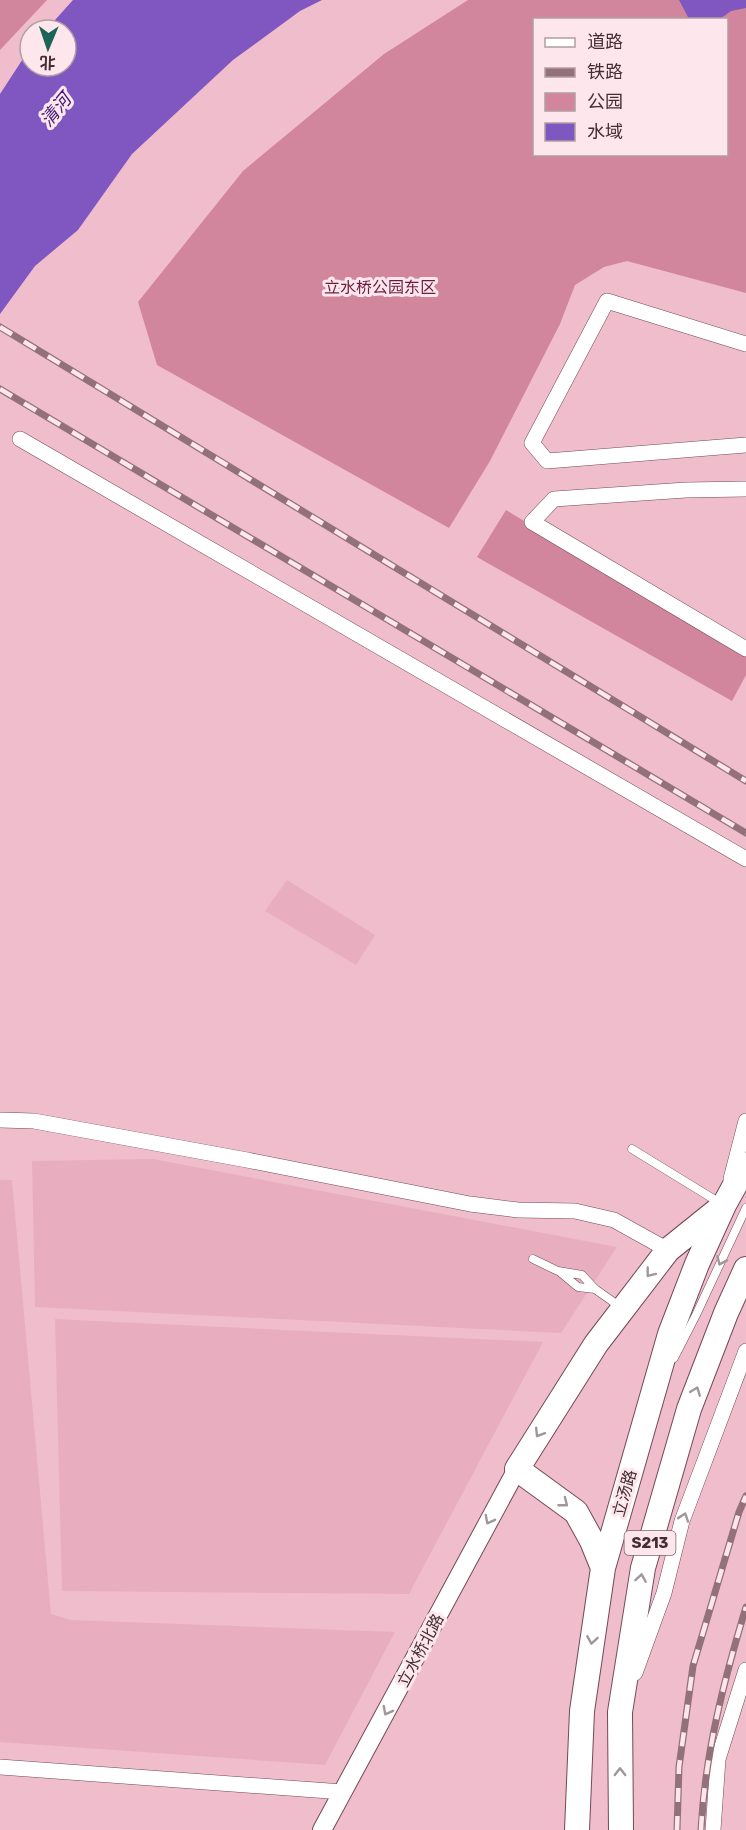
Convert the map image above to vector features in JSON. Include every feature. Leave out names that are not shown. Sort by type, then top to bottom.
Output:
[{"type":"main road","name":"立汤路","points":[[577,1830],[582,1711],[603,1568],[670,1334],[697,1264],[735,1207],[746,1165]]},
{"type":"main road","points":[[603,1568],[592,1541],[576,1512],[517,1469],[596,1344],[668,1250],[735,1207]]},
{"type":"main road","name":"S213","points":[[621,1830],[620,1712],[643,1568],[689,1409],[726,1313],[746,1269]]},
{"type":"street","points":[[746,344],[607,301],[532,443],[546,461],[746,445]]},
{"type":"street","points":[[20,439],[746,859]]},
{"type":"street","points":[[746,489],[686,490],[554,499],[531,522],[746,649]]},
{"type":"street","points":[[0,1120],[34,1121],[470,1204],[518,1210],[575,1211],[614,1220],[668,1250]]},
{"type":"street","name":"立汤路","points":[[735,1207],[746,1121]]},
{"type":"street","name":"S213","points":[[620,1712],[664,1593],[682,1521],[746,1351]]},
{"type":"street","name":"立水桥北路","points":[[322,1830],[517,1469]]},
{"type":"street","points":[[713,1830],[718,1759],[746,1670]]},
{"type":"street","points":[[0,1767],[343,1792]]},
{"type":"lane","points":[[632,1149],[735,1207]]},
{"type":"lane","points":[[533,1259],[558,1271],[582,1275],[595,1289],[623,1309]]},
{"type":"shaded area","points":[[287,880],[375,935],[356,965],[265,911]]},
{"type":"shaded area","points":[[153,1159],[617,1247],[561,1333],[35,1307],[32,1161]]},
{"type":"shaded area","points":[[0,1180],[12,1180],[51,1614],[71,1620],[395,1632],[325,1765],[0,1742]]},
{"type":"shaded area","points":[[55,1319],[543,1342],[409,1594],[62,1591]]},
{"type":"green space","points":[[0,0],[47,0],[30,18],[18,18],[18,31],[0,50]]},
{"type":"green space","name":"立水桥公园东区","points":[[468,0],[746,0],[746,293],[627,261],[604,267],[575,285],[560,324],[490,461],[449,528],[157,365],[138,302],[243,171],[384,54]]},
{"type":"green space","points":[[506,510],[746,656],[746,675],[732,701],[477,557]]},
{"type":"water","name":"清河","points":[[73,0],[322,0],[300,11],[233,60],[132,154],[78,230],[35,266],[0,314],[0,94],[18,66],[18,78],[78,78],[78,18],[57,18]]},
{"type":"water","points":[[679,0],[746,0],[746,8],[731,11],[721,18],[688,18]]},
{"type":"railway","points":[[0,327],[746,781]]},
{"type":"railway","points":[[0,389],[746,833]]},
{"type":"railway","points":[[677,1830],[679,1767],[693,1666],[739,1512],[746,1496]]},
{"type":"railway","points":[[701,1830],[711,1745],[730,1662],[746,1607]]}]
